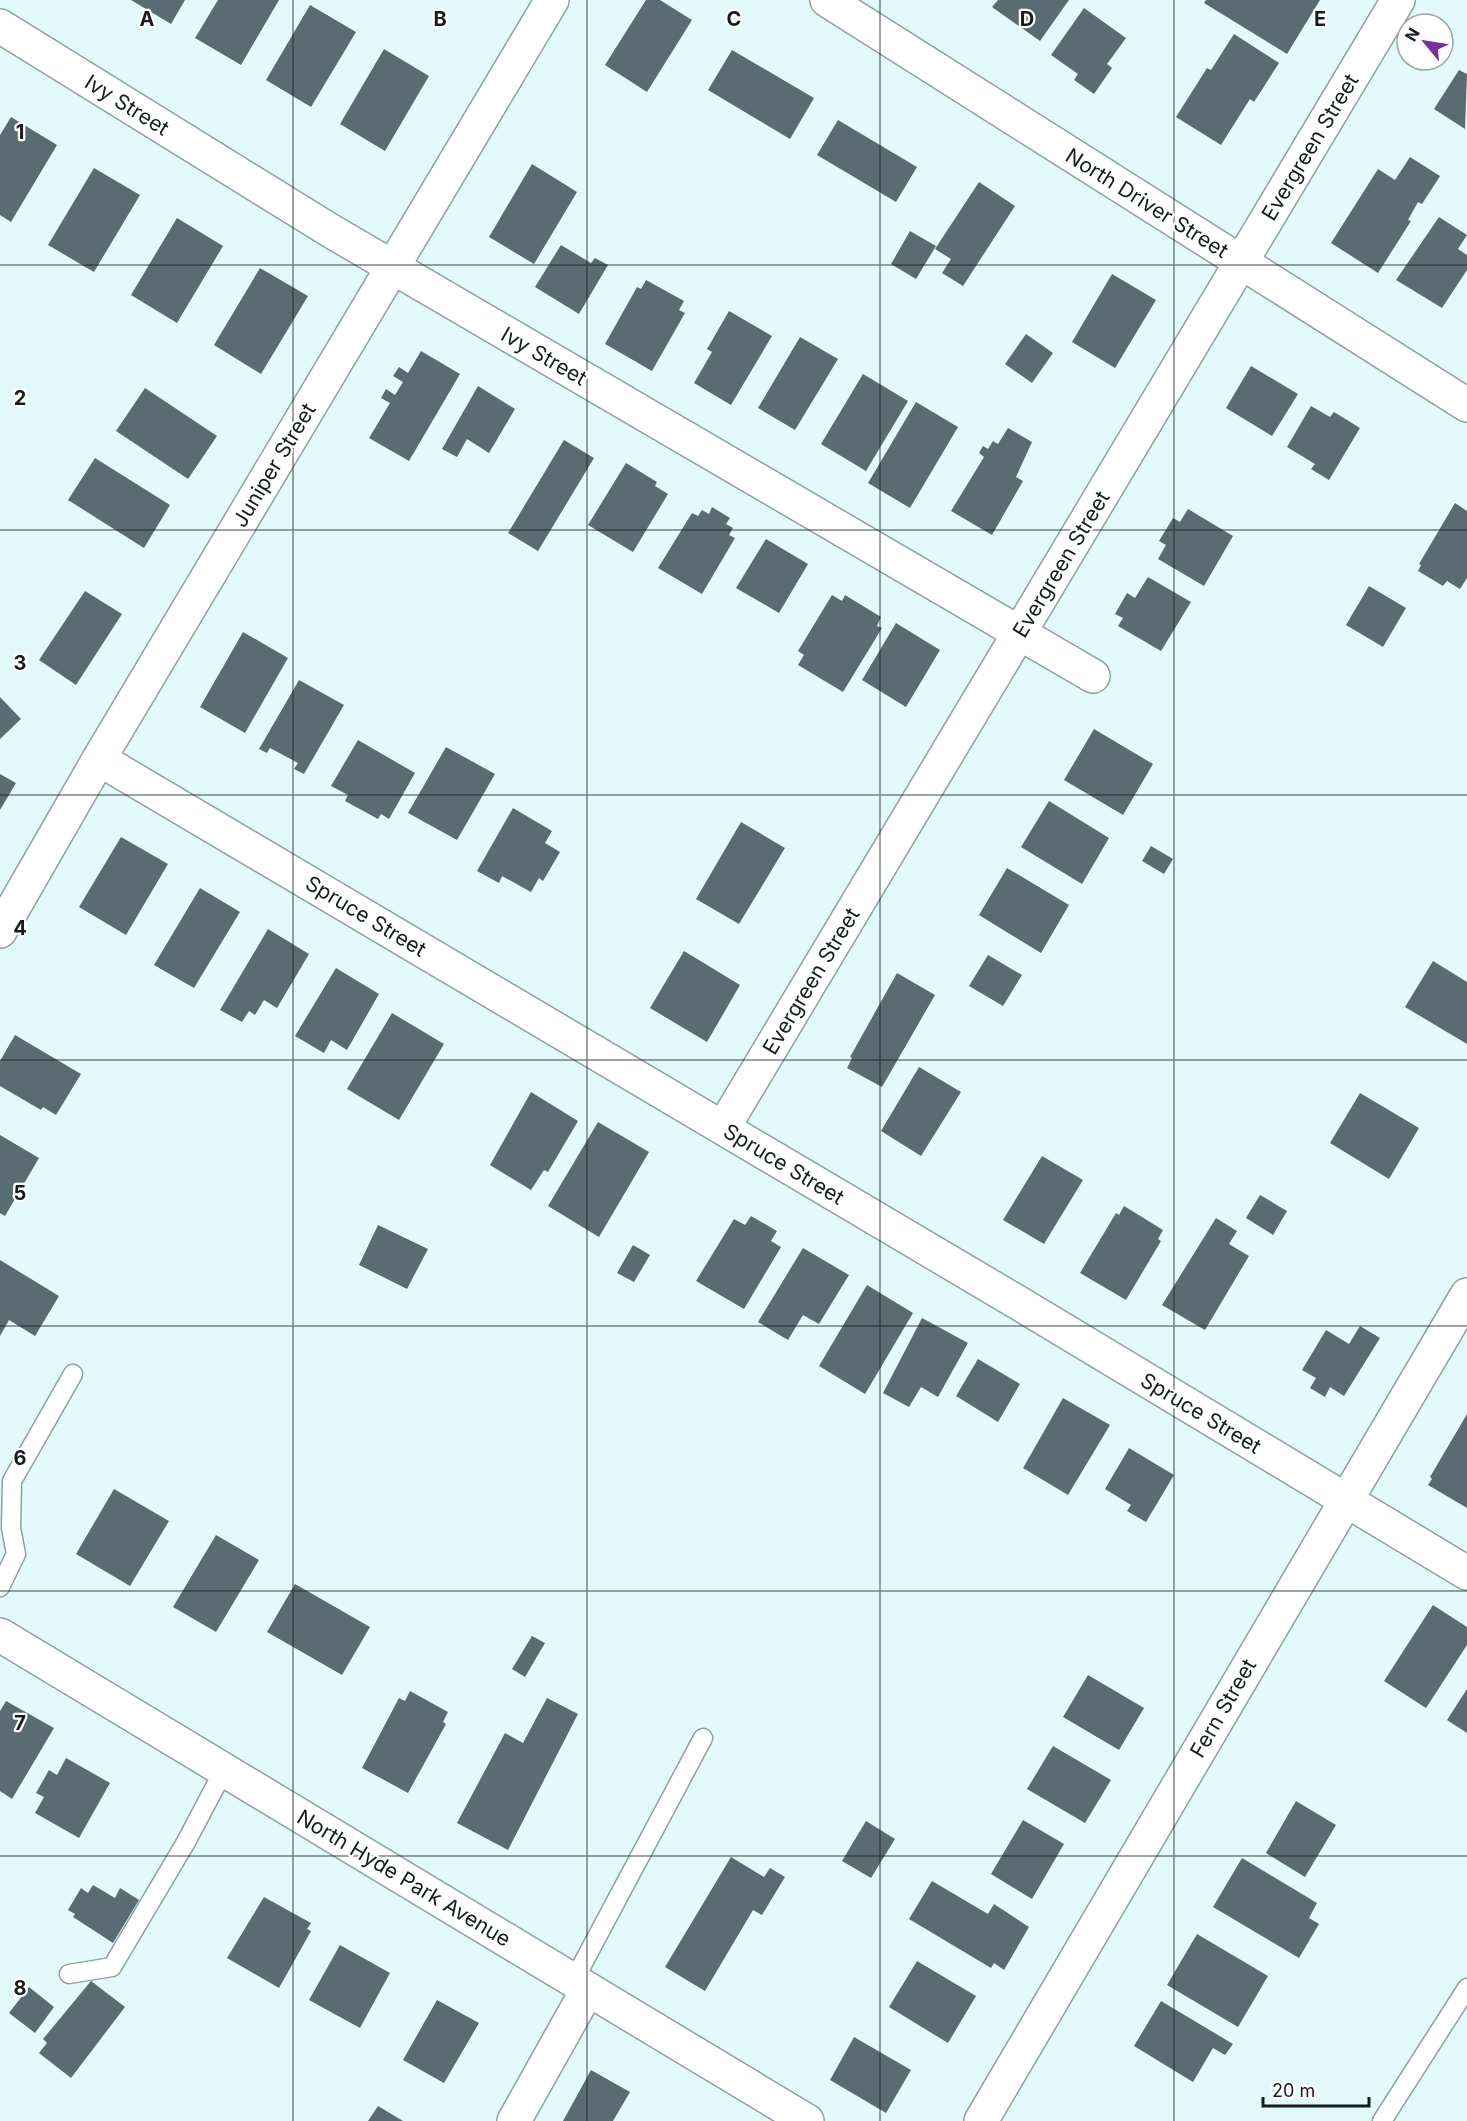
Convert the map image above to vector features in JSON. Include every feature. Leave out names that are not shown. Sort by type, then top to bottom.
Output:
[{"type":"street","name":"Juniper Street","points":[[0,931],[99,759],[552,0]]},
{"type":"street","name":"North Driver Street","points":[[827,0],[1467,405]]},
{"type":"street","name":"Evergreen Street","points":[[723,1128],[1398,0]]},
{"type":"street","name":"Ivy Street","points":[[0,26],[392,267],[1093,676]]},
{"type":"street","name":"Spruce Street","points":[[99,759],[723,1128],[1467,1573]]},
{"type":"street","name":"Fern Street","points":[[981,2121],[1467,1295]]},
{"type":"street","name":"North Hyde Park Avenue","points":[[0,1635],[807,2121]]},
{"type":"street","points":[[514,2121],[581,1985]]},
{"type":"lane","points":[[0,1587],[16,1554],[11,1528],[12,1481],[73,1374]]},
{"type":"lane","points":[[581,1985],[703,1738]]},
{"type":"lane","points":[[69,1974],[112,1967],[186,1842],[224,1770]]},
{"type":"lane","points":[[1382,2121],[1467,1988]]},
{"type":"building","points":[[131,0],[185,0],[171,24]]},
{"type":"building","points":[[218,0],[279,0],[241,65],[195,38]]},
{"type":"building","points":[[646,0],[660,0],[692,20],[647,92],[605,65]]},
{"type":"building","points":[[998,0],[1069,0],[1040,41],[992,7]]},
{"type":"building","points":[[1206,0],[1320,0],[1287,54],[1204,3]]},
{"type":"building","points":[[310,5],[356,32],[311,107],[266,80]]},
{"type":"building","points":[[1084,8],[1126,38],[1107,64],[1112,68],[1094,94],[1074,80],[1078,74],[1051,55]]},
{"type":"building","points":[[1234,34],[1279,63],[1254,102],[1250,99],[1221,145],[1176,117],[1207,68],[1211,70]]},
{"type":"building","points":[[384,49],[429,76],[385,151],[340,124]]},
{"type":"building","points":[[732,50],[814,98],[790,139],[708,90]]},
{"type":"building","points":[[1459,70],[1467,74],[1465,129],[1434,109]]},
{"type":"building","points":[[11,117],[57,145],[11,222],[0,215],[0,135]]},
{"type":"building","points":[[838,120],[917,167],[896,202],[817,155]]},
{"type":"building","points":[[1410,157],[1440,176],[1422,204],[1418,202],[1408,220],[1411,221],[1378,273],[1331,243],[1378,169],[1395,180]]},
{"type":"building","points":[[532,164],[577,192],[534,264],[489,237]]},
{"type":"building","points":[[94,168],[140,195],[94,272],[48,245]]},
{"type":"building","points":[[979,182],[1015,206],[963,286],[942,273],[951,259],[935,249]]},
{"type":"building","points":[[1439,217],[1467,235],[1458,249],[1467,255],[1467,270],[1442,308],[1396,280]]},
{"type":"building","points":[[177,218],[223,246],[177,323],[131,295]]},
{"type":"building","points":[[910,231],[936,246],[916,279],[891,264]]},
{"type":"building","points":[[561,245],[591,263],[595,258],[608,265],[579,314],[535,287]]},
{"type":"building","points":[[260,268],[308,296],[261,374],[214,345]]},
{"type":"building","points":[[1112,274],[1156,300],[1115,368],[1072,342]]},
{"type":"building","points":[[646,280],[684,301],[679,310],[685,313],[652,371],[605,344],[637,287],[641,289]]},
{"type":"building","points":[[729,311],[772,336],[731,405],[694,383],[712,352],[707,349]]},
{"type":"building","points":[[1026,334],[1053,353],[1032,383],[1005,364]]},
{"type":"building","points":[[800,337],[838,359],[795,430],[758,408]]},
{"type":"building","points":[[421,351],[460,374],[409,461],[369,438],[390,403],[381,398],[386,389],[395,395],[403,382],[393,376],[399,367],[408,373]]},
{"type":"building","points":[[1251,366],[1298,394],[1272,436],[1226,408]]},
{"type":"building","points":[[863,374],[908,401],[866,471],[821,444]]},
{"type":"building","points":[[478,386],[515,409],[489,453],[467,439],[457,457],[442,449]]},
{"type":"building","points":[[145,388],[217,436],[188,479],[116,431]]},
{"type":"building","points":[[916,402],[958,427],[910,508],[868,483]]},
{"type":"building","points":[[1311,406],[1330,417],[1334,412],[1360,428],[1329,480],[1311,469],[1315,464],[1287,447]]},
{"type":"building","points":[[1008,428],[1032,442],[1016,477],[1023,481],[992,535],[951,511],[984,457],[979,453],[983,446],[988,449],[993,441],[998,444]]},
{"type":"building","points":[[564,440],[594,458],[538,551],[508,533]]},
{"type":"building","points":[[95,458],[170,505],[144,548],[68,500]]},
{"type":"building","points":[[626,463],[657,482],[655,486],[668,494],[633,552],[588,525]]},
{"type":"building","points":[[1455,503],[1467,511],[1467,578],[1460,589],[1447,581],[1443,586],[1418,571],[1421,565],[1419,564]]},
{"type":"building","points":[[712,507],[730,518],[726,524],[733,528],[729,535],[735,538],[702,594],[658,568],[692,513],[698,516],[702,510],[709,514]]},
{"type":"building","points":[[1188,509],[1233,536],[1204,586],[1158,559],[1166,545],[1159,541],[1173,518],[1180,522]]},
{"type":"building","points":[[766,539],[808,564],[779,613],[736,588]]},
{"type":"building","points":[[1148,577],[1191,602],[1161,651],[1118,626],[1123,618],[1115,614],[1127,593],[1135,598]]},
{"type":"building","points":[[1369,586],[1406,608],[1383,647],[1346,625]]},
{"type":"building","points":[[85,591],[122,614],[76,685],[39,660]]},
{"type":"building","points":[[832,595],[842,601],[845,595],[881,617],[877,626],[882,628],[843,692],[798,665],[804,655],[798,651]]},
{"type":"building","points":[[896,623],[940,650],[906,707],[862,680]]},
{"type":"building","points":[[243,632],[288,658],[245,733],[200,707]]},
{"type":"building","points":[[299,680],[344,705],[304,774],[294,769],[298,763],[270,748],[267,753],[259,749]]},
{"type":"building","points":[[0,697],[21,719],[0,739]]},
{"type":"building","points":[[1094,729],[1153,764],[1123,815],[1064,780]]},
{"type":"building","points":[[358,740],[415,773],[389,819],[381,814],[378,819],[345,801],[348,795],[331,786]]},
{"type":"building","points":[[446,747],[495,774],[457,840],[408,813]]},
{"type":"building","points":[[0,774],[16,783],[0,810]]},
{"type":"building","points":[[1049,801],[1109,838],[1082,884],[1021,847]]},
{"type":"building","points":[[513,808],[552,831],[545,843],[560,852],[543,881],[539,878],[531,892],[502,876],[499,883],[477,871]]},
{"type":"building","points":[[741,822],[785,848],[739,924],[696,899]]},
{"type":"building","points":[[121,837],[168,864],[126,935],[79,907]]},
{"type":"building","points":[[1151,846],[1173,859],[1164,874],[1142,861]]},
{"type":"building","points":[[1007,868],[1069,905],[1041,953],[979,915]]},
{"type":"building","points":[[200,888],[240,912],[194,988],[154,965]]},
{"type":"building","points":[[268,929],[309,954],[277,1008],[264,1000],[255,1015],[249,1011],[242,1022],[220,1010]]},
{"type":"building","points":[[684,951],[740,985],[707,1042],[650,1008]]},
{"type":"building","points":[[988,955],[1022,975],[1003,1006],[969,986]]},
{"type":"building","points":[[1433,961],[1467,982],[1467,1044],[1405,1007]]},
{"type":"building","points":[[336,968],[379,994],[347,1050],[331,1040],[324,1053],[295,1036]]},
{"type":"building","points":[[897,973],[935,995],[882,1087],[847,1068],[852,1058],[850,1057]]},
{"type":"building","points":[[392,1013],[444,1044],[399,1120],[347,1089]]},
{"type":"building","points":[[15,1035],[81,1074],[56,1115],[43,1107],[41,1110],[0,1086],[0,1061]]},
{"type":"building","points":[[919,1067],[961,1092],[921,1156],[881,1131]]},
{"type":"building","points":[[531,1092],[578,1121],[548,1172],[544,1170],[531,1190],[490,1165]]},
{"type":"building","points":[[1360,1093],[1419,1128],[1389,1179],[1330,1143]]},
{"type":"building","points":[[598,1122],[649,1152],[599,1237],[548,1206]]},
{"type":"building","points":[[0,1135],[39,1158],[5,1216],[0,1213]]},
{"type":"building","points":[[1042,1156],[1083,1180],[1044,1244],[1003,1220]]},
{"type":"building","points":[[1260,1195],[1287,1211],[1273,1235],[1246,1218]]},
{"type":"building","points":[[1124,1206],[1163,1230],[1158,1239],[1161,1241],[1126,1300],[1080,1273],[1116,1213],[1119,1215]]},
{"type":"building","points":[[751,1216],[777,1231],[771,1241],[781,1247],[744,1309],[696,1281],[734,1219],[745,1225]]},
{"type":"building","points":[[1216,1218],[1237,1231],[1229,1244],[1249,1256],[1205,1330],[1162,1305]]},
{"type":"building","points":[[378,1225],[428,1249],[407,1289],[359,1265]]},
{"type":"building","points":[[633,1245],[650,1255],[634,1282],[617,1273]]},
{"type":"building","points":[[803,1248],[849,1275],[819,1324],[803,1315],[788,1340],[758,1322]]},
{"type":"building","points":[[0,1260],[59,1296],[35,1336],[9,1320],[0,1336]]},
{"type":"building","points":[[867,1285],[913,1313],[865,1394],[819,1366]]},
{"type":"building","points":[[922,1318],[968,1343],[938,1397],[921,1387],[909,1407],[883,1393]]},
{"type":"building","points":[[1360,1326],[1380,1338],[1344,1396],[1330,1387],[1325,1397],[1310,1388],[1316,1378],[1302,1370],[1326,1330],[1349,1344]]},
{"type":"building","points":[[978,1359],[1020,1384],[998,1422],[956,1396]]},
{"type":"building","points":[[1063,1398],[1110,1425],[1068,1495],[1023,1468]]},
{"type":"building","points":[[1467,1414],[1467,1508],[1428,1485],[1432,1479],[1430,1477]]},
{"type":"building","points":[[1129,1448],[1174,1475],[1146,1522],[1127,1511],[1131,1505],[1105,1489]]},
{"type":"building","points":[[114,1489],[169,1521],[130,1586],[76,1554]]},
{"type":"building","points":[[216,1535],[259,1560],[216,1632],[173,1607]]},
{"type":"building","points":[[295,1584],[370,1627],[342,1675],[267,1632]]},
{"type":"building","points":[[1433,1605],[1467,1627],[1467,1645],[1426,1708],[1384,1681]]},
{"type":"building","points":[[532,1636],[545,1643],[525,1677],[512,1669]]},
{"type":"building","points":[[1088,1675],[1144,1708],[1119,1750],[1063,1717]]},
{"type":"building","points":[[1467,1689],[1467,1733],[1447,1720]]},
{"type":"building","points":[[410,1691],[448,1712],[443,1722],[446,1724],[408,1793],[362,1768],[399,1698],[405,1701]]},
{"type":"building","points":[[547,1698],[578,1714],[508,1850],[457,1823],[505,1733],[523,1743]]},
{"type":"building","points":[[6,1701],[54,1728],[12,1799],[0,1791],[0,1711]]},
{"type":"building","points":[[1053,1746],[1111,1780],[1085,1823],[1027,1789]]},
{"type":"building","points":[[66,1758],[110,1783],[79,1838],[35,1813],[44,1797],[36,1793],[49,1770],[57,1775]]},
{"type":"building","points":[[1296,1801],[1336,1825],[1305,1877],[1266,1853]]},
{"type":"building","points":[[1023,1820],[1064,1844],[1032,1899],[991,1874]]},
{"type":"building","points":[[866,1821],[895,1839],[871,1878],[842,1861]]},
{"type":"building","points":[[731,1857],[764,1877],[770,1868],[785,1877],[762,1915],[753,1910],[705,1991],[665,1967]]},
{"type":"building","points":[[1242,1858],[1317,1903],[1309,1918],[1319,1924],[1299,1958],[1213,1907]]},
{"type":"building","points":[[932,1881],[988,1914],[994,1904],[1029,1927],[1004,1970],[994,1963],[991,1968],[909,1919]]},
{"type":"building","points":[[93,1885],[115,1898],[120,1888],[139,1900],[113,1943],[73,1917],[75,1914],[68,1910],[81,1888],[88,1893]]},
{"type":"building","points":[[264,1897],[311,1923],[307,1929],[311,1931],[279,1988],[227,1958]]},
{"type":"building","points":[[1197,1934],[1268,1976],[1238,2027],[1167,1985]]},
{"type":"building","points":[[340,1945],[390,1973],[360,2028],[309,2000]]},
{"type":"building","points":[[917,1961],[976,1996],[948,2043],[889,2007]]},
{"type":"building","points":[[91,1981],[125,2007],[71,2078],[39,2053],[47,2043],[43,2039]]},
{"type":"building","points":[[29,1987],[54,2007],[35,2033],[9,2013]]},
{"type":"building","points":[[437,2000],[479,2023],[444,2083],[403,2060]]},
{"type":"building","points":[[1161,2001],[1233,2044],[1225,2055],[1213,2048],[1193,2082],[1134,2046]]},
{"type":"building","points":[[854,2037],[911,2070],[886,2113],[830,2080]]},
{"type":"building","points":[[591,2070],[630,2092],[613,2121],[563,2121]]},
{"type":"building","points":[[378,2106],[403,2121],[368,2121]]}]
